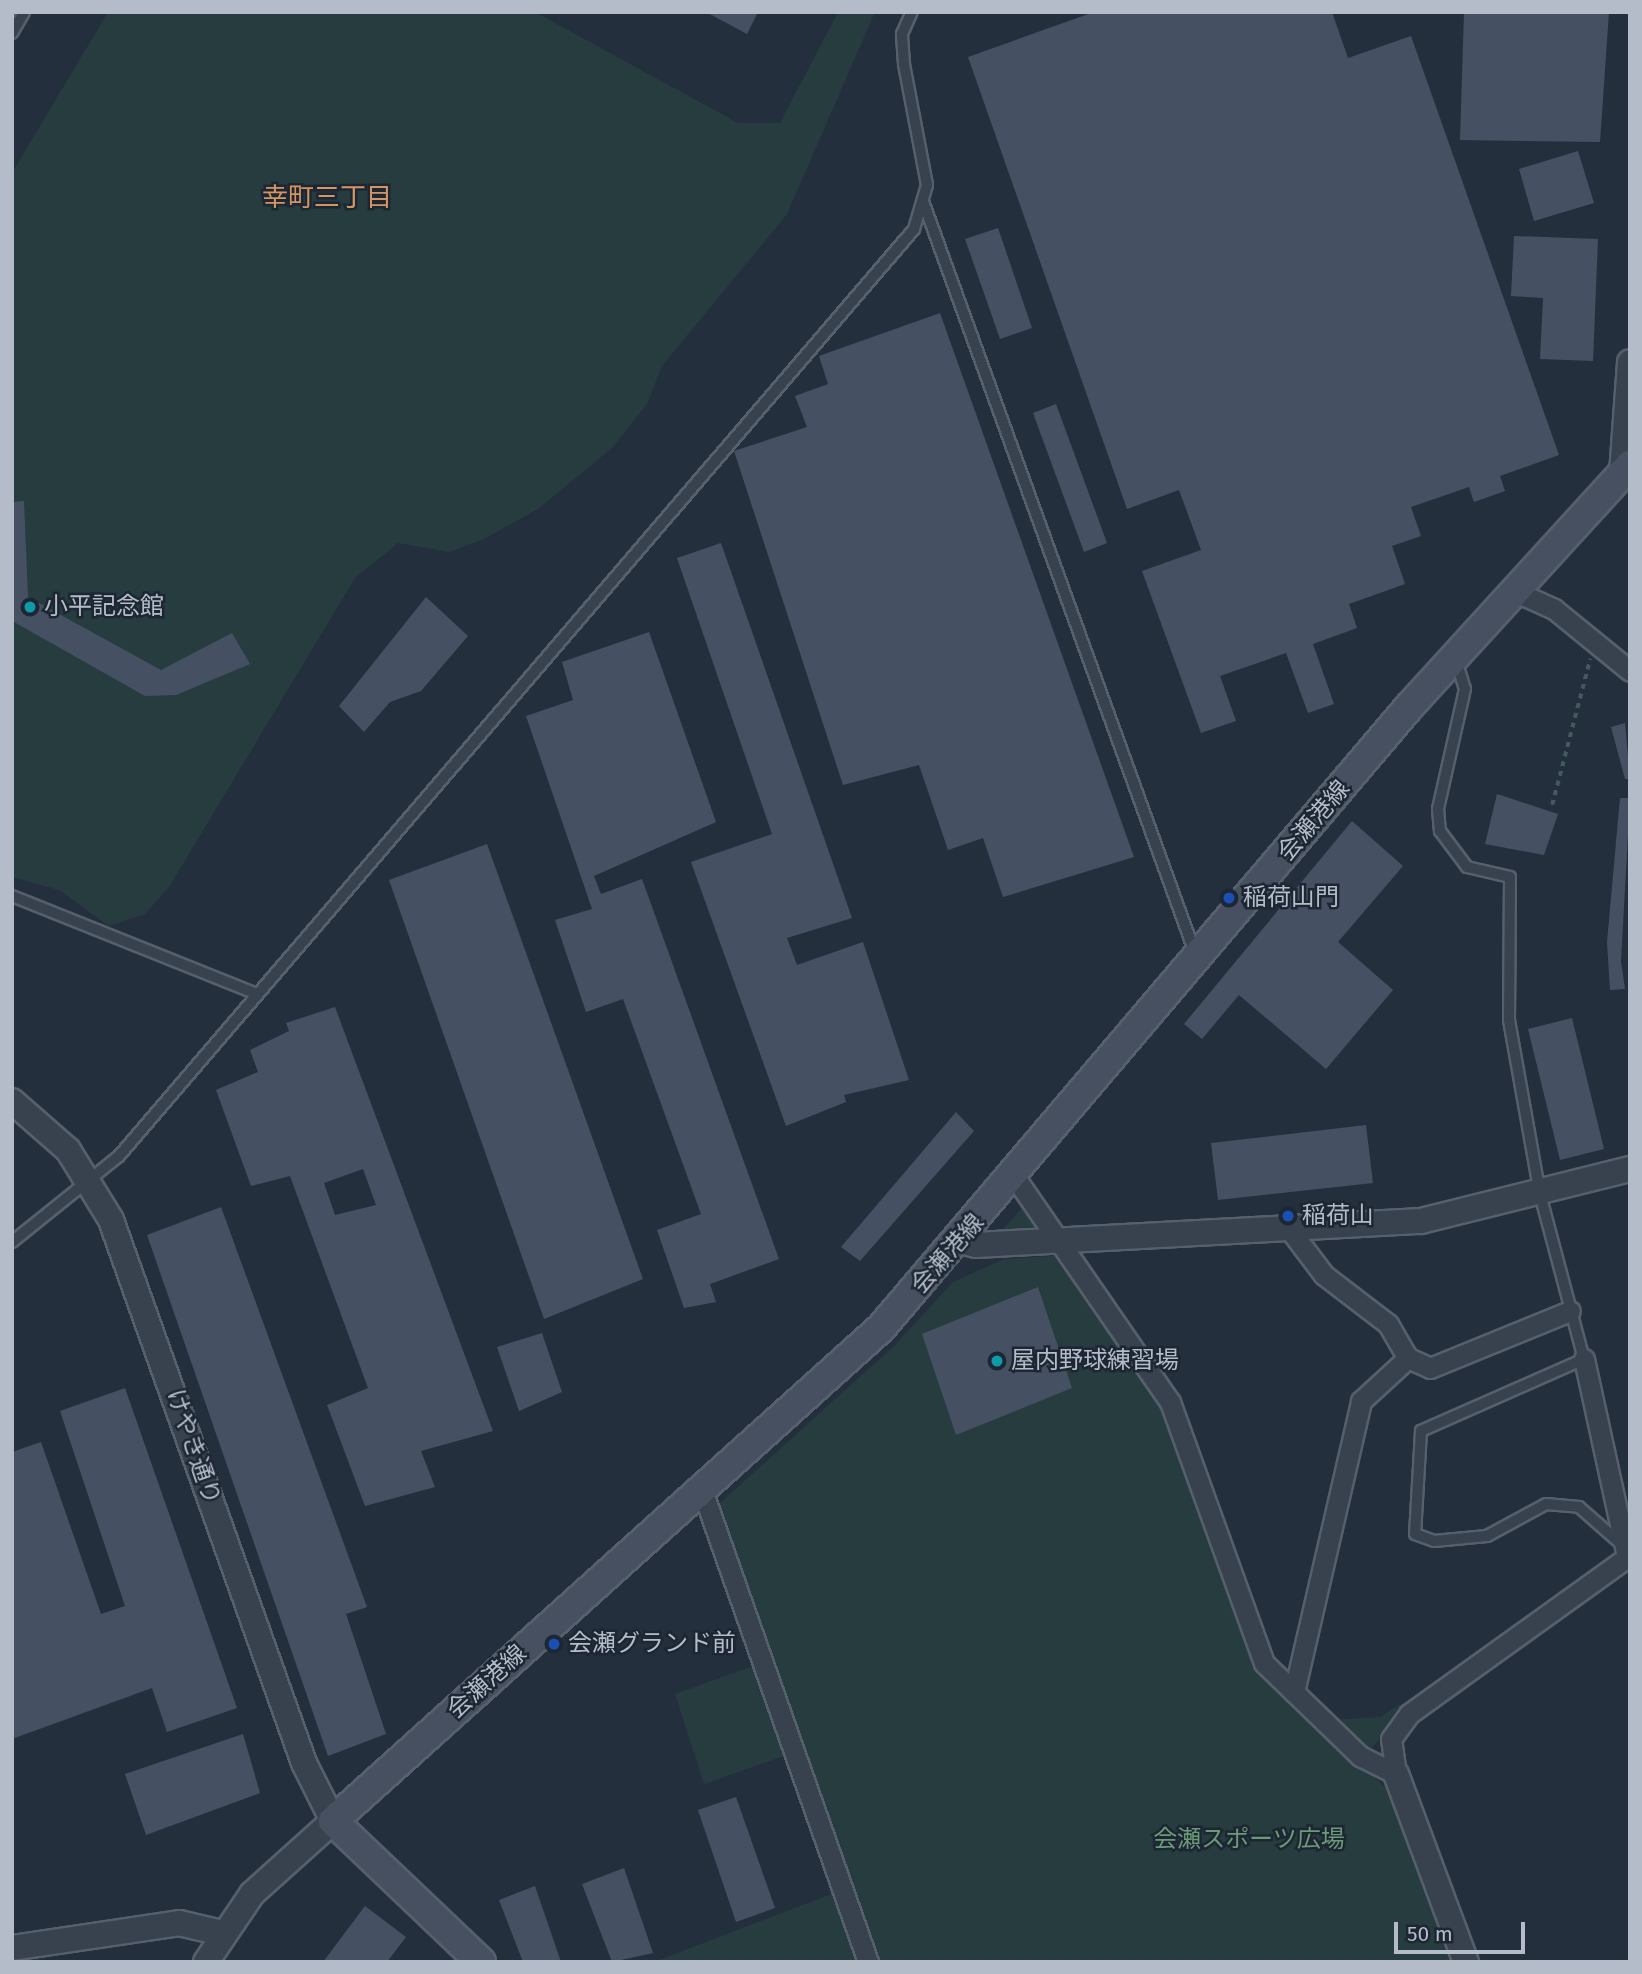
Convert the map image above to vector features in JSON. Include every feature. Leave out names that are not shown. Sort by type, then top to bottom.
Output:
[{"type":"main road","name":"会瀬港線","points":[[333,1821],[881,1328],[960,1241],[1454,657],[1626,469]]},
{"type":"main road","points":[[333,1821],[481,1962]]},
{"type":"street","points":[[1626,469],[1630,362]]},
{"type":"street","points":[[1514,591],[1555,609],[1630,671]]},
{"type":"street","name":"けやき通り","points":[[12,1101],[68,1150],[91,1182],[127,1256],[304,1763],[333,1821]]},
{"type":"street","points":[[960,1241],[1062,1241],[1290,1230],[1445,1218],[1630,1169]]},
{"type":"street","points":[[1014,1176],[1062,1241],[1170,1402],[1264,1663],[1360,1756],[1396,1774]]},
{"type":"street","points":[[1290,1230],[1324,1275],[1388,1324],[1408,1358],[1430,1368],[1451,1362],[1570,1311]]},
{"type":"street","points":[[1294,1692],[1361,1401],[1408,1358]]},
{"type":"street","points":[[1466,1962],[1396,1774],[1391,1739],[1409,1714],[1627,1549],[1584,1359]]},
{"type":"street","points":[[702,1490],[869,1962]]},
{"type":"street","points":[[205,1962],[222,1933],[252,1894],[333,1821]]},
{"type":"street","points":[[12,1948],[179,1923],[222,1933]]},
{"type":"lane","points":[[12,33],[24,12]]},
{"type":"lane","points":[[912,12],[902,34],[904,64],[923,160],[925,204],[1197,960]]},
{"type":"lane","points":[[12,1242],[91,1182],[914,229],[925,204]]},
{"type":"lane","points":[[1454,657],[1465,689],[1438,809],[1440,831],[1467,867],[1510,877],[1509,1020],[1540,1194],[1584,1359],[1421,1431],[1415,1534],[1434,1541],[1487,1536],[1546,1504],[1579,1507],[1616,1536],[1627,1549]]},
{"type":"lane","points":[[12,896],[254,993]]},
{"type":"lane","points":[[1627,1549],[1630,1514]]},
{"type":"path","points":[[1552,805],[1595,640]]},
{"type":"green space","points":[[108,12],[535,12],[738,123],[780,123],[838,12],[875,12],[787,214],[662,366],[647,404],[612,448],[538,509],[484,539],[449,552],[398,543],[355,578],[169,887],[145,914],[109,926],[59,890],[12,877],[12,173]]},
{"type":"green space","points":[[1026,1204],[1039,1227],[1004,1234],[1001,1231]]},
{"type":"green space","name":"会瀬スポーツ広場","points":[[1064,1255],[1165,1407],[1256,1668],[1388,1790],[1451,1962],[654,1962],[847,1888],[801,1750],[704,1784],[675,1694],[772,1659],[719,1504],[894,1346],[953,1282],[1004,1259]]},
{"type":"green space","points":[[1400,1704],[1406,1709],[1369,1751],[1334,1720],[1380,1717]]},
{"type":"building","points":[[706,12],[758,12],[747,34]]},
{"type":"building","points":[[1094,12],[1332,12],[1348,58],[1411,36],[1559,455],[1500,476],[1505,491],[1474,502],[1469,487],[1411,507],[1421,536],[1392,546],[1405,584],[1349,604],[1357,628],[1313,644],[1334,704],[1308,713],[1286,653],[1220,676],[1236,721],[1201,733],[1142,571],[1201,550],[1179,490],[1127,509],[968,57]]},
{"type":"building","points":[[1464,12],[1609,12],[1600,142],[1460,140]]},
{"type":"building","points":[[1578,151],[1594,203],[1534,221],[1519,169]]},
{"type":"building","points":[[998,228],[1032,328],[1000,339],[965,239]]},
{"type":"building","points":[[1514,236],[1598,239],[1593,361],[1540,359],[1543,298],[1511,296]]},
{"type":"building","points":[[940,313],[1134,857],[1003,897],[983,838],[948,850],[919,765],[843,785],[734,451],[807,427],[795,396],[828,384],[819,356]]},
{"type":"building","points":[[1056,404],[1107,543],[1084,552],[1033,413]]},
{"type":"building","name":"小平記念館","points":[[24,501],[28,597],[161,670],[232,633],[250,664],[176,695],[145,696],[14,622],[12,502]]},
{"type":"building","points":[[721,543],[852,918],[787,938],[797,965],[863,942],[909,1080],[844,1095],[846,1102],[786,1126],[691,862],[772,834],[677,558]]},
{"type":"building","points":[[426,597],[468,636],[421,691],[390,702],[364,732],[339,706]]},
{"type":"building","points":[[649,632],[716,822],[594,876],[601,894],[642,879],[779,1259],[710,1284],[716,1302],[684,1308],[657,1230],[701,1214],[623,999],[586,1012],[555,920],[592,909],[526,716],[573,700],[562,662]]},
{"type":"building","points":[[1625,723],[1630,779],[1625,779],[1611,727]]},
{"type":"building","points":[[1497,794],[1558,814],[1544,855],[1485,844]]},
{"type":"building","points":[[1620,798],[1630,798],[1621,961],[1625,989],[1610,990],[1607,942]]},
{"type":"building","points":[[1352,821],[1403,866],[1338,942],[1393,990],[1326,1069],[1239,995],[1202,1039],[1184,1024]]},
{"type":"building","points":[[487,844],[643,1279],[544,1319],[389,880]]},
{"type":"building","points":[[335,1007],[493,1431],[421,1451],[435,1487],[365,1506],[327,1405],[368,1388],[290,1176],[251,1186],[216,1090],[258,1072],[250,1050],[289,1031],[286,1023]],"holes":[[[363,1169],[376,1205],[335,1215],[324,1183]]]},
{"type":"building","points":[[1572,1018],[1604,1149],[1560,1160],[1528,1029]]},
{"type":"building","points":[[956,1112],[974,1131],[860,1261],[841,1247]]},
{"type":"building","points":[[1366,1125],[1373,1183],[1218,1200],[1211,1143]]},
{"type":"building","points":[[221,1207],[367,1607],[346,1614],[386,1734],[328,1756],[147,1235]]},
{"type":"building","name":"屋内野球練習場","points":[[1038,1287],[1072,1388],[956,1435],[922,1334]]},
{"type":"building","points":[[542,1333],[562,1392],[519,1411],[497,1347]]},
{"type":"building","points":[[125,1388],[237,1708],[167,1732],[152,1688],[12,1739],[12,1452],[41,1442],[101,1614],[125,1606],[60,1411]]},
{"type":"building","points":[[243,1734],[260,1793],[146,1835],[125,1774]]},
{"type":"building","points":[[736,1797],[775,1908],[736,1922],[698,1810]]},
{"type":"building","points":[[624,1868],[653,1953],[612,1962],[582,1884]]},
{"type":"building","points":[[535,1886],[561,1962],[523,1962],[499,1900]]},
{"type":"building","points":[[365,1906],[406,1937],[387,1962],[323,1962]]},
{"type":"place","name":"小平記念館","points":[[30,607]]},
{"type":"place","name":"稲荷山門","points":[[1229,898]]},
{"type":"place","name":"稲荷山","points":[[1288,1216]]},
{"type":"place","name":"屋内野球練習場","points":[[997,1361]]},
{"type":"place","name":"会瀬グランド前","points":[[554,1644]]},
{"type":"district","name":"幸町三丁目","points":[[327,198]]}]
